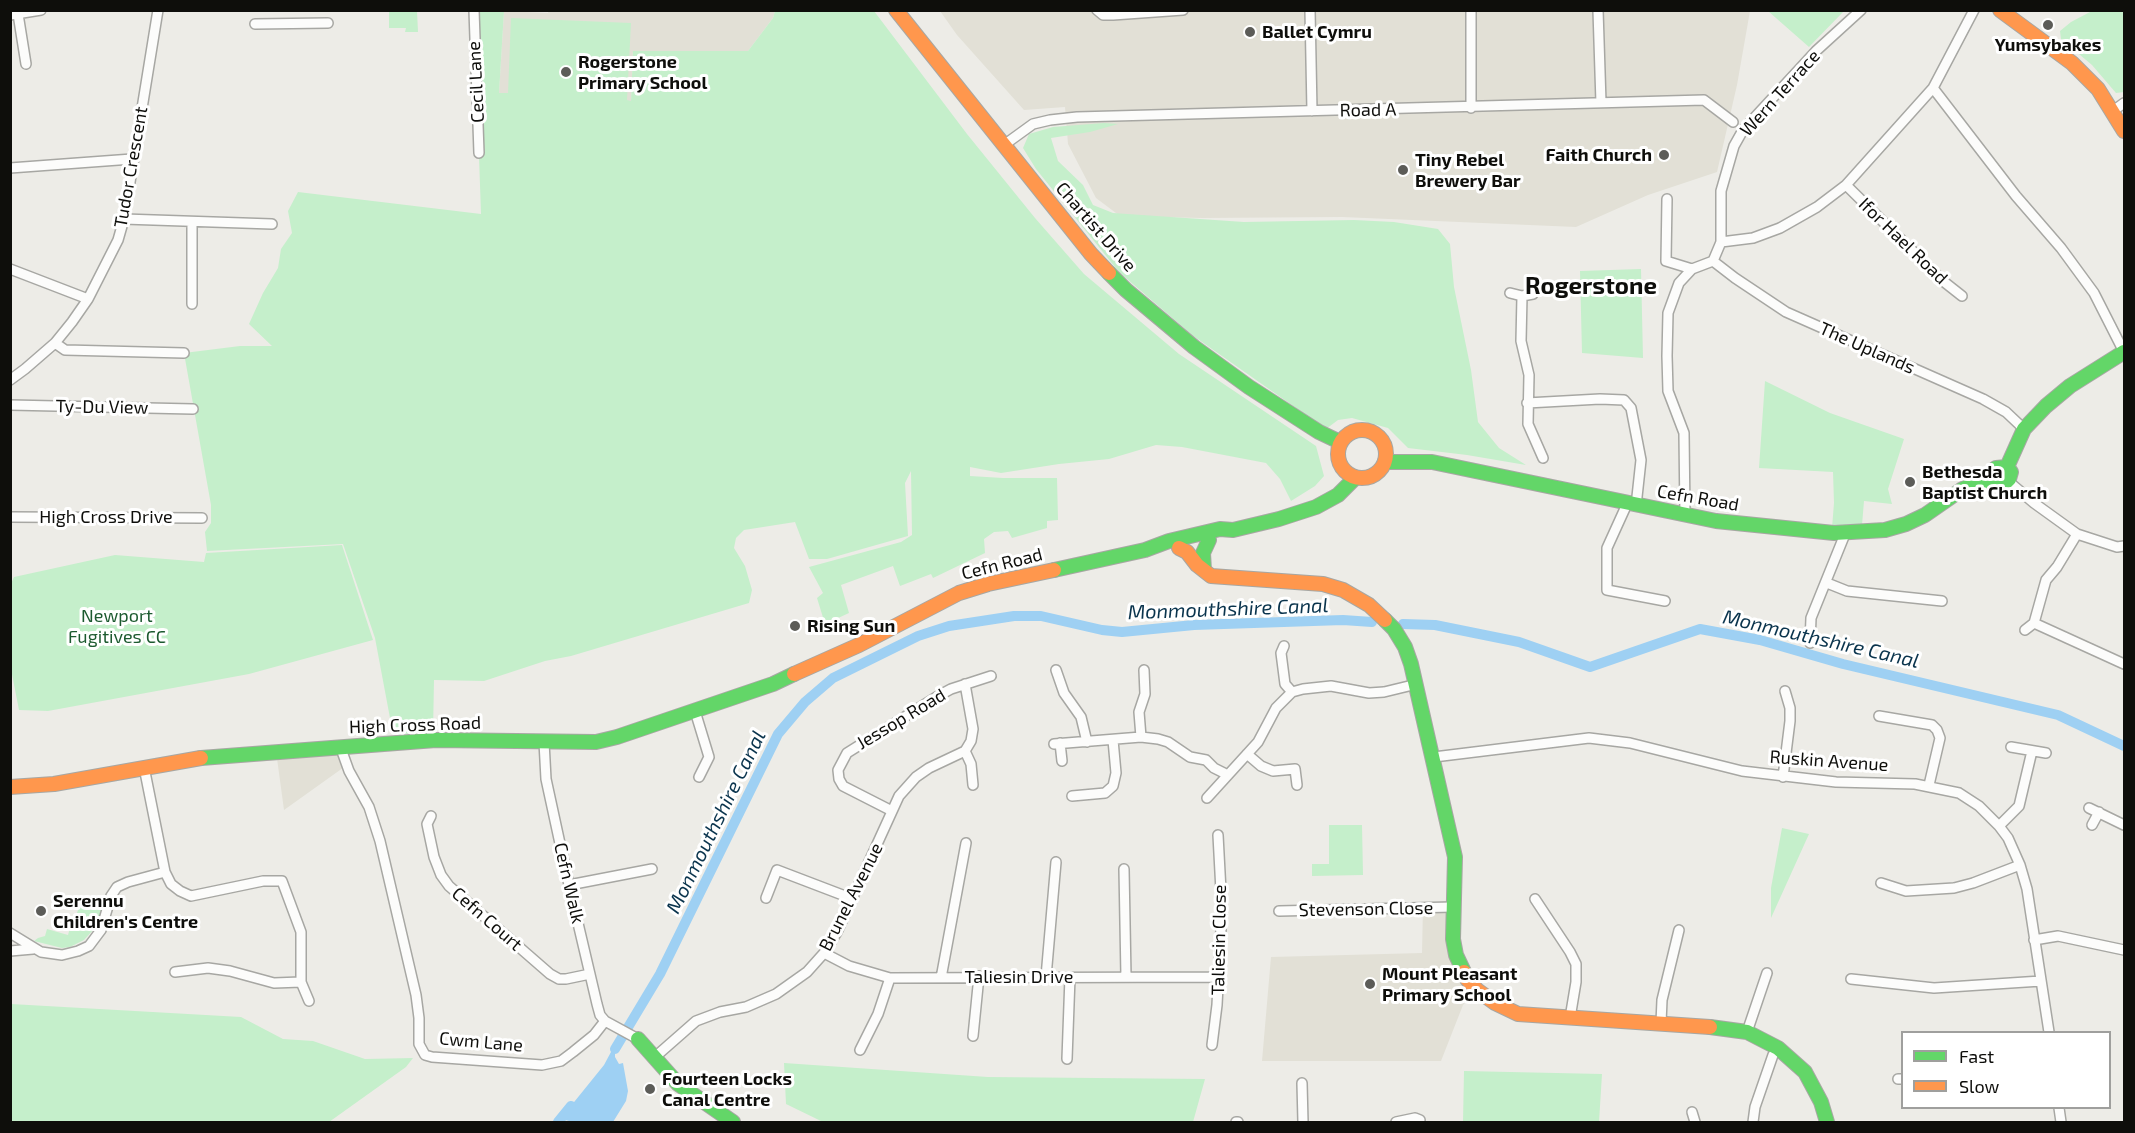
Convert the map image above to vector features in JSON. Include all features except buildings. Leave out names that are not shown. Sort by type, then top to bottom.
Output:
[{"type":"main road","name":"Chartist Drive","points":[[896,10],[1091,254],[1126,290],[1194,347],[1249,387],[1318,432],[1340,442]]},
{"type":"main road","points":[[2000,10],[2072,63],[2098,89],[2124,131]]},
{"type":"main road","points":[[2004,477],[2024,429],[2070,386],[2124,352]]},
{"type":"main road","points":[[1358,429],[1370,430],[1378,435],[1385,445],[1385,462],[1378,473],[1371,477],[1355,478],[1349,475],[1339,463],[1337,450],[1340,442],[1347,434],[1358,429]]},
{"type":"main road","name":"Cefn Road","points":[[1385,462],[1432,462],[1685,516],[1845,534],[1885,530],[1906,524],[1925,515],[1961,490],[1979,481],[2004,477]]},
{"type":"main road","name":"Cefn Road","points":[[812,667],[959,593],[988,584],[1145,550],[1169,541],[1208,536],[1220,529],[1233,530],[1316,507],[1338,495],[1355,478]]},
{"type":"main road","points":[[1204,570],[1194,544],[1195,540],[1208,536]]},
{"type":"main road","points":[[1204,570],[1203,553],[1208,536]]},
{"type":"main road","name":"Cefn Road","points":[[1145,550],[1161,552],[1194,544]]},
{"type":"main road","points":[[1179,548],[1187,552],[1197,565],[1211,576],[1323,584],[1343,590],[1369,604],[1395,629],[1406,647],[1417,684],[1455,858],[1453,939],[1456,955],[1467,979],[1477,990],[1495,1003],[1518,1014],[1718,1027],[1747,1032],[1778,1048],[1797,1063],[1805,1072],[1821,1102],[1827,1122]]},
{"type":"main road","name":"High Cross Road","points":[[10,787],[54,783],[211,756],[340,746],[436,740],[596,742],[626,735],[764,687],[812,667]]},
{"type":"main road","points":[[638,1039],[678,1084],[733,1122]]},
{"type":"street","points":[[26,64],[14,14],[41,10]]},
{"type":"street","name":"Tudor Crescent","points":[[10,380],[55,343],[88,299],[109,261],[124,219],[158,10]]},
{"type":"street","name":"Cecil Lane","points":[[474,10],[479,153]]},
{"type":"street","points":[[1097,10],[1103,15],[1113,15],[1184,10]]},
{"type":"street","points":[[1310,10],[1312,111]]},
{"type":"street","points":[[1471,10],[1471,108]]},
{"type":"street","points":[[1598,10],[1601,103]]},
{"type":"street","name":"Wern Terrace","points":[[1713,261],[1721,242],[1721,191],[1734,146],[1743,130],[1816,51],[1861,10]]},
{"type":"street","points":[[1721,242],[1753,238],[1780,228],[1817,207],[1846,185],[1933,88],[1974,10]]},
{"type":"street","points":[[255,24],[328,23]]},
{"type":"street","points":[[1933,88],[2016,196],[2061,248],[2087,284],[2124,352]]},
{"type":"street","name":"Road A","points":[[1004,145],[1033,124],[1077,117],[1704,100],[1733,122]]},
{"type":"street","points":[[2113,111],[2124,103]]},
{"type":"street","points":[[10,168],[132,159]]},
{"type":"street","name":"Ifor Hael Road","points":[[1846,185],[1943,281],[1962,296]]},
{"type":"street","points":[[1667,199],[1666,261],[1692,269]]},
{"type":"street","points":[[124,219],[272,224]]},
{"type":"street","points":[[192,222],[192,304]]},
{"type":"street","points":[[1685,516],[1684,433],[1668,391],[1668,313],[1679,282],[1692,269],[1713,261]]},
{"type":"street","name":"The Uplands","points":[[1713,261],[1786,312],[1983,399],[2006,412],[2024,429]]},
{"type":"street","points":[[10,269],[88,299]]},
{"type":"street","points":[[1510,293],[1521,296],[1533,294]]},
{"type":"street","points":[[1521,296],[1521,341],[1528,375],[1528,424],[1543,458]]},
{"type":"street","points":[[55,343],[65,350],[184,353]]},
{"type":"street","points":[[1527,403],[1624,400],[1631,408],[1641,460],[1631,505],[1607,548],[1607,590],[1665,601]]},
{"type":"street","name":"Ty-Du View","points":[[10,405],[194,409]]},
{"type":"street","points":[[2004,477],[2034,503],[2077,534],[2116,547],[2124,546]]},
{"type":"street","name":"High Cross Drive","points":[[10,518],[202,518]]},
{"type":"street","points":[[1810,643],[1811,618],[1845,534]]},
{"type":"street","points":[[2025,630],[2034,622],[2046,580],[2057,567],[2077,534]]},
{"type":"street","points":[[1827,583],[1847,591],[1942,601]]},
{"type":"street","points":[[2034,622],[2124,664]]},
{"type":"street","points":[[1284,646],[1281,653],[1285,684],[1292,692]]},
{"type":"street","points":[[1056,670],[1064,693],[1081,717],[1087,742]]},
{"type":"street","points":[[1141,737],[1139,712],[1144,694],[1144,670]]},
{"type":"street","name":"Jessop Road","points":[[892,812],[843,786],[838,770],[846,753],[938,696],[991,676]]},
{"type":"street","points":[[965,684],[974,729],[965,751],[971,764],[973,785]]},
{"type":"street","points":[[1207,798],[1258,742],[1276,708],[1292,692],[1331,686],[1369,693],[1417,684]]},
{"type":"street","points":[[1783,777],[1790,721],[1790,708],[1785,691]]},
{"type":"street","points":[[695,711],[709,757],[699,777]]},
{"type":"street","points":[[1879,716],[1932,725],[1937,730],[1940,738],[1929,785]]},
{"type":"street","points":[[1062,761],[1057,744],[1141,737],[1168,742],[1190,757],[1206,760],[1214,768],[1228,775]]},
{"type":"street","name":"Ruskin Avenue","points":[[1434,757],[1589,738],[1630,743],[1742,771],[1846,783],[1929,785],[1959,793],[1979,806],[1999,825],[2008,838],[2020,865],[2027,889],[2049,1031]]},
{"type":"street","points":[[1072,796],[1105,793],[1113,786],[1116,773],[1113,740]]},
{"type":"street","name":"Cefn Walk","points":[[544,742],[546,779],[569,885],[600,1015],[605,1021]]},
{"type":"street","name":"Cwm Lane","points":[[340,746],[349,771],[369,807],[380,841],[416,995],[419,1018],[418,1044],[425,1055],[542,1065],[561,1060],[573,1052],[594,1035],[605,1021]]},
{"type":"street","points":[[2011,747],[2046,753]]},
{"type":"street","name":"Brunel Avenue","points":[[656,1057],[696,1021],[776,994],[807,972],[824,953],[837,933],[899,796],[916,777],[929,768],[965,751]]},
{"type":"street","points":[[1999,825],[2019,806],[2032,751]]},
{"type":"street","points":[[1247,754],[1261,766],[1273,771],[1295,769],[1297,785]]},
{"type":"street","points":[[144,767],[165,872],[171,884],[191,896],[262,881],[282,881],[301,932],[301,982],[309,1001]]},
{"type":"street","points":[[2090,808],[2124,825]]},
{"type":"street","points":[[2092,825],[2099,812]]},
{"type":"street","name":"Cefn Court","points":[[431,816],[427,824],[434,857],[441,875],[449,886],[550,974],[566,980],[590,974]]},
{"type":"street","name":"Taliesin Close","points":[[1212,1044],[1222,910],[1218,835]]},
{"type":"street","points":[[941,978],[966,843]]},
{"type":"street","points":[[1046,977],[1056,862]]},
{"type":"street","points":[[1881,883],[1906,891],[1954,888],[2020,865]]},
{"type":"street","points":[[1124,868],[1126,977]]},
{"type":"street","points":[[569,885],[652,869]]},
{"type":"street","points":[[766,898],[777,870],[853,899]]},
{"type":"street","points":[[10,933],[41,952],[62,955],[78,951],[88,946],[101,930],[111,896],[117,887],[165,872]]},
{"type":"street","points":[[1535,899],[1576,964],[1576,982],[1570,1018]]},
{"type":"street","name":"Stevenson Close","points":[[1279,911],[1453,907]]},
{"type":"street","points":[[1660,1023],[1662,1000],[1679,930]]},
{"type":"street","points":[[2034,940],[2058,936],[2123,950],[2124,939]]},
{"type":"street","points":[[10,951],[36,949]]},
{"type":"street","name":"Taliesin Drive","points":[[824,953],[849,966],[890,978],[1218,977]]},
{"type":"street","points":[[175,972],[208,968],[230,971],[274,983],[301,982]]},
{"type":"street","points":[[1747,1032],[1767,973]]},
{"type":"street","points":[[973,1036],[979,976]]},
{"type":"street","points":[[1067,1059],[1070,977]]},
{"type":"street","points":[[860,1050],[878,1014],[890,978]]},
{"type":"street","points":[[1851,979],[1934,988],[2041,981]]},
{"type":"street","points":[[605,1021],[638,1039]]},
{"type":"street","points":[[1753,1122],[1755,1107],[1773,1055],[1778,1048]]},
{"type":"street","points":[[1302,1083],[1302,1122]]},
{"type":"street","points":[[1692,1112],[1695,1122]]},
{"type":"street","points":[[1396,1122],[1415,1118],[1420,1120]]},
{"type":"shaded area","name":"Rogerstone Primary School","points":[[549,10],[775,11],[773,18],[748,51],[633,51],[631,101],[499,93],[504,11],[548,13]]},
{"type":"shaded area","points":[[940,11],[1750,11],[1737,85],[1717,172],[1648,195],[1576,227],[1342,217],[1120,216],[1096,198],[1068,144],[1065,107],[1024,110],[957,35]]},
{"type":"shaded area","points":[[340,746],[347,765],[284,810],[276,751]]},
{"type":"shaded area","name":"Mount Pleasant Primary School","points":[[1423,907],[1453,907],[1453,939],[1477,990],[1463,1005],[1441,1061],[1262,1061],[1271,957],[1422,953]]},
{"type":"green space","points":[[1844,10],[1809,47],[1768,11]]},
{"type":"green space","points":[[389,11],[417,11],[418,32],[405,32],[406,28],[389,28]]},
{"type":"green space","points":[[474,11],[504,11],[499,93],[508,93],[511,18],[631,23],[627,100],[631,101],[633,51],[748,51],[773,18],[775,11],[874,11],[967,134],[1084,274],[1179,354],[1316,446],[1324,476],[1315,486],[1291,501],[1280,479],[1266,463],[1182,447],[1156,445],[1109,459],[1001,473],[970,467],[970,476],[1057,478],[1058,520],[1047,521],[1047,528],[1012,538],[1008,531],[994,532],[984,539],[985,553],[933,578],[931,574],[900,586],[893,566],[841,585],[849,613],[825,624],[817,598],[823,593],[809,567],[901,542],[912,535],[911,471],[905,483],[908,536],[827,559],[809,559],[795,522],[744,530],[736,538],[734,548],[745,566],[752,590],[749,603],[571,656],[545,661],[484,681],[434,680],[433,733],[393,734],[375,638],[343,544],[207,551],[205,532],[211,523],[211,505],[184,353],[240,346],[272,346],[249,324],[263,293],[278,268],[281,249],[292,233],[288,211],[298,192],[481,214]]},
{"type":"green space","points":[[2124,11],[2124,92],[2116,93],[2092,65],[2061,39],[2060,31],[2090,12]]},
{"type":"green space","points":[[1118,124],[1090,132],[1051,138],[1058,161],[1083,185],[1093,205],[1113,213],[1244,222],[1354,220],[1394,222],[1438,229],[1450,244],[1454,287],[1471,370],[1478,422],[1499,448],[1526,465],[1408,448],[1388,428],[1352,418],[1338,420],[1326,429],[1192,335],[1119,272],[1036,169],[1023,148],[1029,134],[1053,127]]},
{"type":"green space","points":[[1641,269],[1643,358],[1582,353],[1580,271]]},
{"type":"green space","points":[[1765,381],[1830,413],[1904,439],[1888,489],[1892,504],[1864,501],[1862,525],[1832,528],[1833,472],[1759,468]]},
{"type":"green space","name":"Newport Fugitives CC","points":[[342,545],[373,640],[249,674],[48,711],[19,710],[10,664],[10,586],[14,577],[115,555],[204,562],[206,553]]},
{"type":"green space","points":[[1329,825],[1362,825],[1363,875],[1312,876],[1312,864],[1329,864]]},
{"type":"green space","points":[[1782,828],[1809,834],[1771,918],[1771,888]]},
{"type":"green space","points":[[97,905],[101,910],[93,930],[84,940],[62,948],[34,941],[45,936],[47,929],[68,935],[71,924],[77,925],[79,918],[76,916],[79,907]]},
{"type":"green space","points":[[11,1004],[241,1017],[283,1039],[313,1041],[365,1059],[413,1058],[406,1067],[329,1122],[11,1122]]},
{"type":"green space","points":[[784,1063],[988,1077],[1205,1079],[1193,1122],[823,1122],[786,1104]]},
{"type":"green space","points":[[1464,1071],[1602,1074],[1599,1122],[1463,1122]]},
{"type":"water","points":[[619,1037],[623,1039],[615,1051],[615,1057],[619,1064],[623,1063],[628,1091],[626,1101],[613,1122],[565,1120],[562,1117],[604,1065]]},
{"type":"waterway","name":"Monmouthshire Canal","points":[[615,1049],[660,974],[778,734],[805,702],[833,678],[918,636],[949,626],[1014,616],[1041,616],[1102,630],[1122,632],[1194,625],[1343,620],[1372,622]]},
{"type":"waterway","name":"Monmouthshire Canal","points":[[1403,624],[1435,625],[1519,642],[1590,667],[1700,629],[1760,640],[1843,664],[2058,715],[2124,746]]},
{"type":"waterway","name":"Monmouthshire Canal","points":[[558,1122],[571,1106]]},
{"type":"traffic: fast","points":[[1109,273],[1194,347],[1249,387],[1319,432],[1340,442]]},
{"type":"traffic: fast","points":[[2007,467],[1996,468],[1993,475],[1995,481],[2005,483],[2009,479],[2011,472],[2007,467],[2024,429],[2046,406],[2070,386],[2124,352]]},
{"type":"traffic: fast","points":[[1385,462],[1432,462],[1716,521],[1834,533],[1885,530],[1906,524],[1925,515],[1961,490],[1979,481],[1995,481]]},
{"type":"traffic: fast","points":[[1054,570],[1145,550],[1169,541],[1220,529],[1233,530],[1279,519],[1316,507],[1338,495],[1355,478]]},
{"type":"traffic: fast","points":[[1204,570],[1203,553],[1209,540]]},
{"type":"traffic: fast","points":[[1385,620],[1394,629],[1405,647],[1411,664],[1455,857],[1453,939],[1456,955],[1464,972]]},
{"type":"traffic: fast","points":[[201,758],[436,740],[596,742],[773,684],[794,674]]},
{"type":"traffic: fast","points":[[1710,1027],[1747,1032],[1778,1048],[1805,1072],[1821,1102],[1827,1122]]},
{"type":"traffic: fast","points":[[638,1039],[678,1084],[733,1122]]},
{"type":"traffic: slow","points":[[896,10],[1091,254],[1109,273]]},
{"type":"traffic: slow","points":[[2000,10],[2072,63],[2098,89],[2124,131]]},
{"type":"traffic: slow","points":[[1357,430],[1367,430],[1382,440],[1386,454],[1385,463],[1376,474],[1367,478],[1357,478],[1342,468],[1338,459],[1338,449],[1348,434],[1357,430]]},
{"type":"traffic: slow","points":[[1179,548],[1187,552],[1197,565],[1211,576],[1323,584],[1343,590],[1369,605],[1385,620]]},
{"type":"traffic: slow","points":[[794,674],[859,645],[959,593],[988,584],[1054,570]]},
{"type":"traffic: slow","points":[[10,787],[54,784],[201,758]]},
{"type":"traffic: slow","points":[[1464,972],[1477,990],[1495,1003],[1518,1014],[1710,1027]]},
{"type":"place","name":"Yumsybakes","points":[[2048,25]]},
{"type":"place","name":"Ballet Cymru","points":[[1250,32]]},
{"type":"place","name":"Rogerstone Primary School","points":[[566,72]]},
{"type":"place","name":"Faith Church","points":[[1664,155]]},
{"type":"place","name":"Tiny Rebel Brewery Bar","points":[[1403,170]]},
{"type":"place","name":"Bethesda Baptist Church","points":[[1910,482]]},
{"type":"place","name":"Rising Sun","points":[[795,626]]},
{"type":"place","name":"Serennu Children's Centre","points":[[41,911]]},
{"type":"place","name":"Mount Pleasant Primary School","points":[[1370,984]]},
{"type":"place","name":"Fourteen Locks Canal Centre","points":[[650,1089]]},
{"type":"district","name":"Rogerstone","points":[[1591,286]]}]
